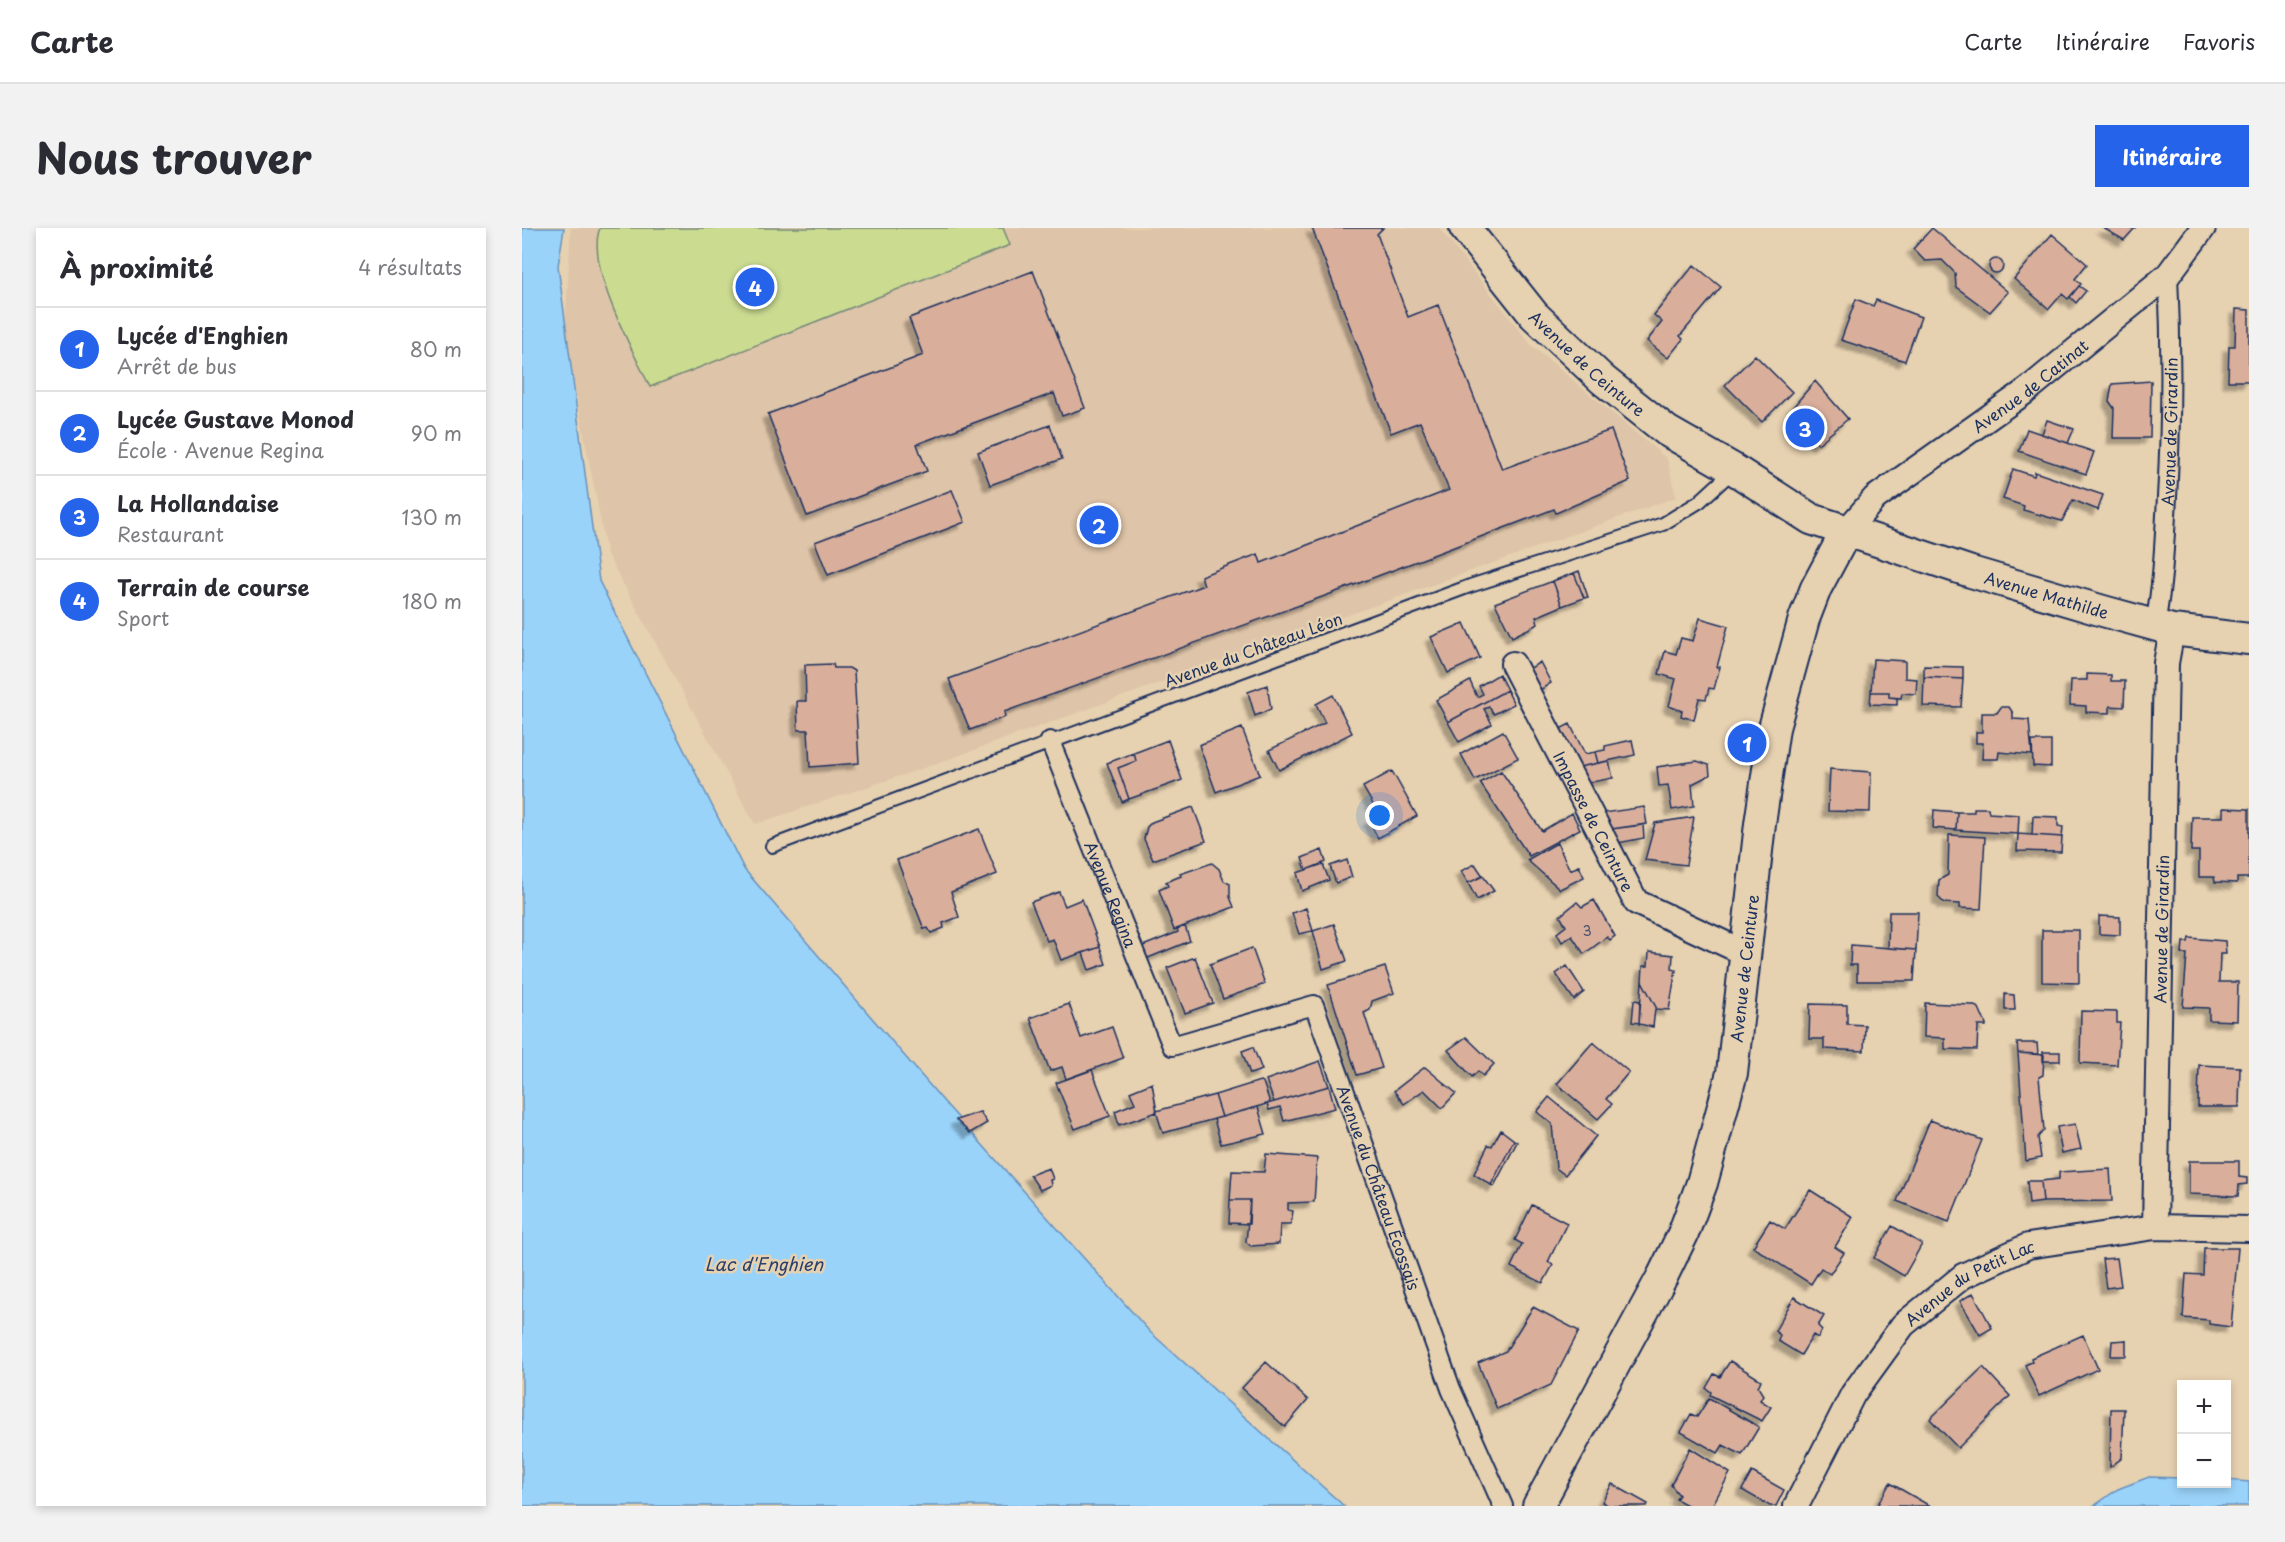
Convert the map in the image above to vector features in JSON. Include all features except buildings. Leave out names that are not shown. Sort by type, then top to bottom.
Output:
[{"type":"street","name":"Avenue de Ceinture","points":[[1465,228],[1534,315],[1603,380],[1667,431],[1735,470],[1811,519],[1847,530],[1816,588],[1804,619],[1774,728],[1760,824],[1732,1073],[1702,1183],[1683,1234],[1662,1277],[1538,1506]]},
{"type":"street","name":"Avenue de Ceinture","points":[[1485,228],[1516,272],[1581,342],[1629,385],[1735,470]]},
{"type":"street","name":"Avenue de Catinat","points":[[1847,530],[1875,498],[2026,391],[2168,275],[2203,228]]},
{"type":"street","name":"Avenue de Girardin","points":[[2155,1227],[2166,663],[2161,597],[2170,453],[2171,338],[2168,275]]},
{"type":"street","name":"Avenue Mathilde","points":[[1847,530],[1971,572],[2164,627],[2249,639]]},
{"type":"street","name":"Impasse de Ceinture","points":[[1513,664],[1636,902],[1747,954]]},
{"type":"street","name":"Avenue Regina","points":[[1050,741],[1172,1046]]},
{"type":"street","name":"Avenue du Château Écossais","points":[[1172,1046],[1314,1005],[1451,1389],[1503,1506]]},
{"type":"street","name":"Avenue du Petit Lac","points":[[1796,1506],[1853,1394],[1890,1342],[1903,1325],[1963,1276],[2028,1246],[2155,1227],[2249,1229]]},
{"type":"lane","name":"Avenue du Château Léon","points":[[772,846],[1470,586],[1663,524],[1699,502],[1735,470]]},
{"type":"shaded area","points":[[571,228],[1439,228],[1532,346],[1667,459],[1676,497],[924,768],[755,824],[607,554],[565,336]]},
{"type":"green space","points":[[600,228],[1003,228],[1010,245],[650,387],[623,331],[605,285],[597,244]]},
{"type":"water","name":"Lac d'Enghien","points":[[522,228],[564,228],[558,266],[599,581],[744,869],[945,1103],[1150,1332],[1344,1506],[522,1506]]},
{"type":"water","points":[[2149,1477],[2177,1478],[2177,1488],[2231,1488],[2231,1480],[2249,1482],[2249,1506],[2094,1506],[2118,1489]]},
{"type":"place","name":"Terrain de course","points":[[755,287]]},
{"type":"place","name":"La Hollandaise","points":[[1805,428]]},
{"type":"place","name":"Lycée Gustave Monod","points":[[1099,525]]},
{"type":"place","name":"Lycée d'Enghien","points":[[1747,743]]}]
